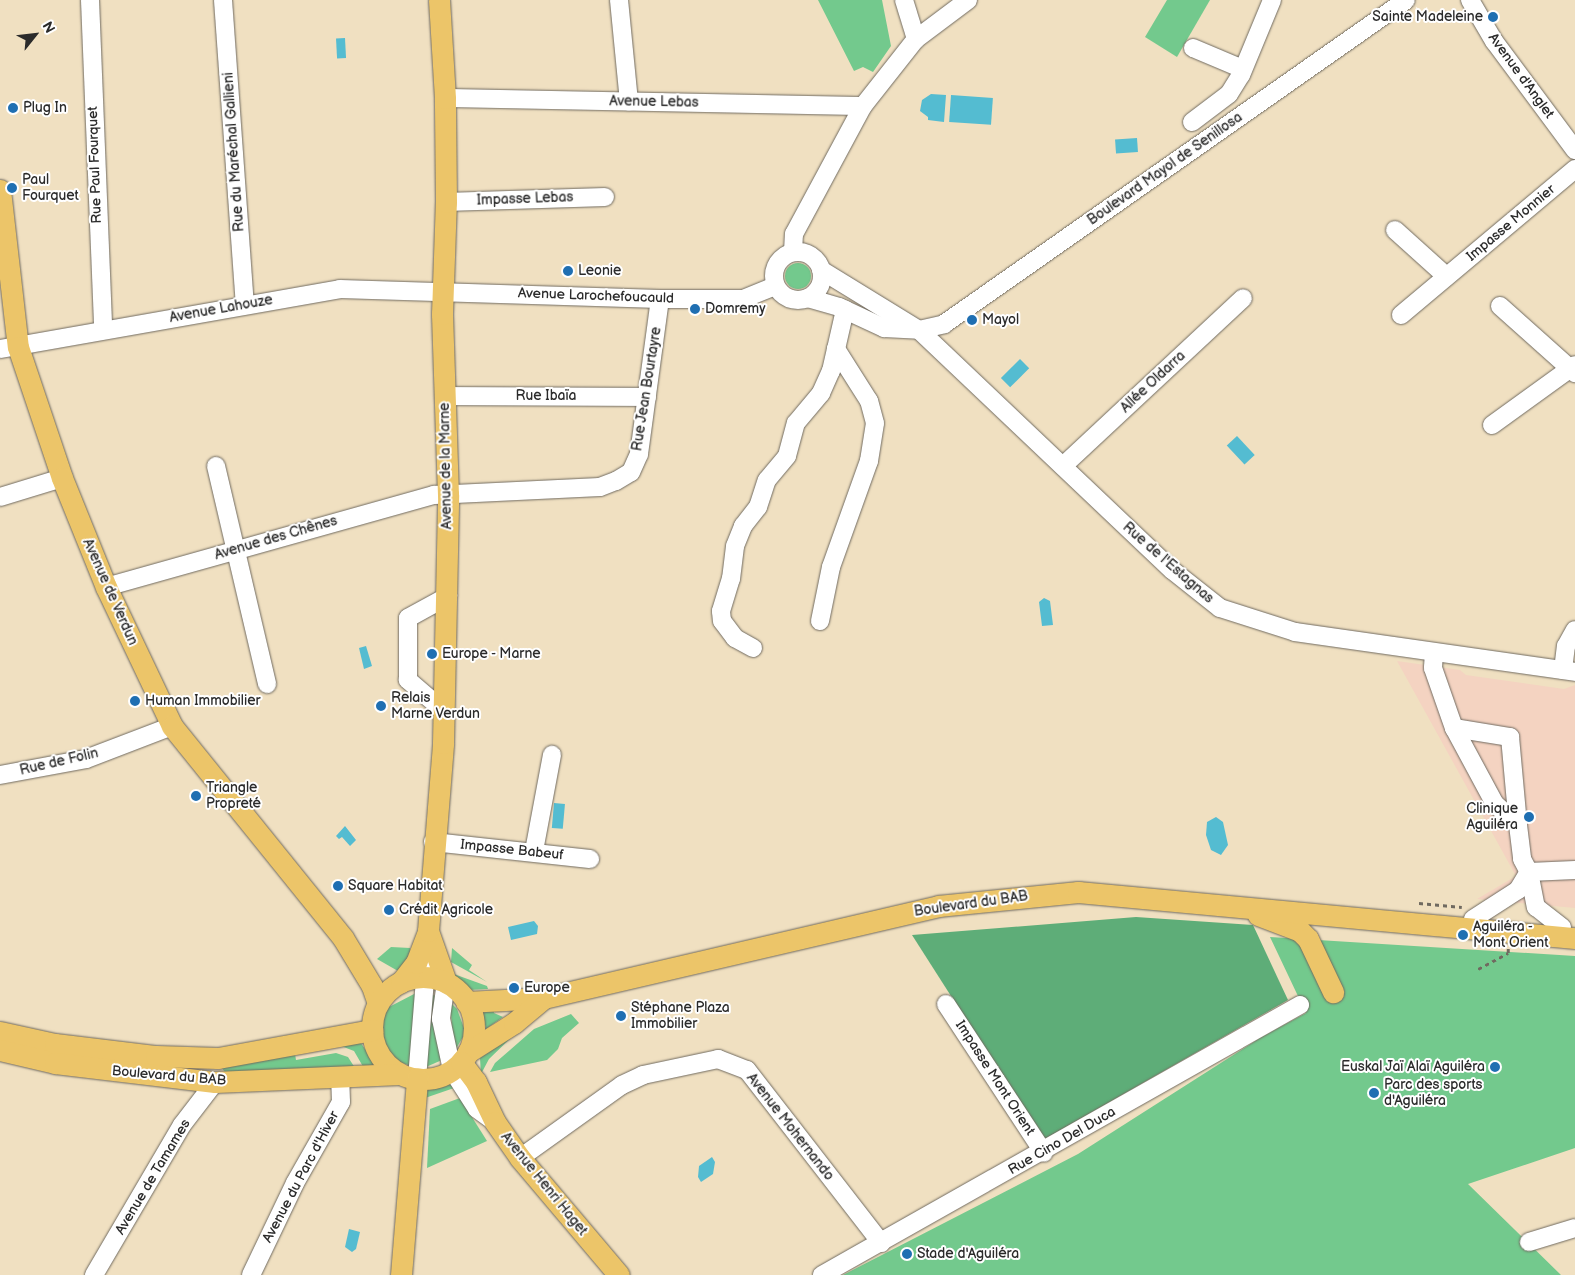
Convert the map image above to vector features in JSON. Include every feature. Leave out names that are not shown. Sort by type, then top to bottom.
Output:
[{"type":"main road","name":"Avenue de la Marne","points":[[436,979],[428,931],[444,711],[448,596],[448,495],[444,396],[445,98],[439,0]]},
{"type":"main road","name":"Avenue de Verdun","points":[[0,190],[9,348],[106,587],[172,726],[343,938],[372,986],[378,1003]]},
{"type":"main road","name":"Boulevard du BAB","points":[[466,1002],[544,998],[938,906],[1078,892],[1378,918],[1464,930],[1571,931]]},
{"type":"main road","points":[[1217,904],[1249,912],[1300,931],[1308,940],[1333,992]]},
{"type":"main road","name":"Boulevard du BAB","points":[[1378,918],[1473,919],[1571,931]]},
{"type":"main road","name":"Avenue de la Marne","points":[[378,1003],[416,964],[428,931]]},
{"type":"main road","name":"Avenue de Verdun","points":[[343,938],[399,983]]},
{"type":"main road","points":[[399,983],[436,979],[466,1002],[474,1027],[460,1061]]},
{"type":"main road","name":"Boulevard du BAB","points":[[0,1050],[55,1063],[215,1082],[408,1076],[430,1079],[460,1061],[514,1023],[544,998]]},
{"type":"main road","points":[[378,1003],[372,1030],[380,1056],[408,1076],[401,1275]]},
{"type":"main road","name":"Boulevard du BAB","points":[[0,1032],[55,1044],[156,1056],[218,1058],[372,1030]]},
{"type":"main road","name":"Avenue Henri Haget","points":[[460,1061],[476,1082],[495,1122],[520,1158],[619,1275]]},
{"type":"street","name":"Rue Paul Fourquet","points":[[90,0],[103,330]]},
{"type":"street","name":"Rue du Maréchal Gallieni","points":[[224,0],[245,305]]},
{"type":"street","points":[[618,0],[629,102]]},
{"type":"street","points":[[904,0],[916,39]]},
{"type":"street","points":[[822,270],[818,290],[808,298],[786,297],[776,286],[776,265],[793,252],[794,234],[863,106],[916,39],[968,0]]},
{"type":"street","points":[[1192,122],[1229,94],[1243,69],[1272,0]]},
{"type":"street","name":"Avenue d'Anglet","points":[[1470,0],[1494,41],[1575,150]]},
{"type":"street","name":"Boulevard Mayol de Senillosa","points":[[808,298],[845,310],[884,328],[919,330],[944,324],[1400,2]]},
{"type":"street","points":[[1193,48],[1243,69]]},
{"type":"street","name":"Avenue Lebas","points":[[445,98],[863,106]]},
{"type":"street","name":"Impasse Monnier","points":[[1401,315],[1575,169]]},
{"type":"street","name":"Impasse Lebas","points":[[446,202],[605,197]]},
{"type":"street","points":[[1396,230],[1446,276]]},
{"type":"street","points":[[793,252],[814,257],[822,270],[919,330]]},
{"type":"street","name":"Avenue Larochefoucauld","points":[[444,291],[660,299],[743,299],[776,286]]},
{"type":"street","name":"Avenue Lahouze","points":[[9,348],[340,289],[444,291]]},
{"type":"street","name":"Allée Oldarra","points":[[1063,466],[1243,298]]},
{"type":"street","name":"Rue Jean Bourtayre","points":[[448,495],[600,487],[616,481],[631,472],[639,454],[660,299]]},
{"type":"street","points":[[1492,425],[1574,369],[1500,306]]},
{"type":"street","points":[[753,648],[735,638],[722,621],[721,610],[731,579],[735,546],[743,526],[758,507],[767,480],[787,456],[796,423],[821,393],[836,349],[845,310]]},
{"type":"street","name":"Rue de l'Estagnas","points":[[919,330],[1172,570],[1220,608],[1295,632],[1569,671]]},
{"type":"street","points":[[820,621],[831,567],[869,461],[875,423],[869,401],[836,349]]},
{"type":"street","name":"Rue Ibaïa","points":[[444,396],[647,397]]},
{"type":"street","points":[[216,466],[267,684]]},
{"type":"street","points":[[0,498],[62,478]]},
{"type":"street","name":"Avenue des Chênes","points":[[106,587],[434,495],[448,495]]},
{"type":"street","points":[[444,711],[408,680],[408,618],[448,596]]},
{"type":"street","points":[[1569,671],[1566,646],[1575,630]]},
{"type":"street","points":[[1434,653],[1432,668],[1454,728],[1495,804],[1518,825]]},
{"type":"street","name":"Rue de Folin","points":[[0,775],[86,759],[172,726]]},
{"type":"street","points":[[1454,728],[1510,737],[1522,859],[1529,872],[1536,907],[1571,931]]},
{"type":"street","points":[[534,851],[552,755]]},
{"type":"street","name":"Impasse Babeuf","points":[[433,842],[534,851],[590,859]]},
{"type":"street","points":[[1529,872],[1575,870]]},
{"type":"street","points":[[1473,919],[1518,890],[1529,872]]},
{"type":"street","points":[[436,979],[441,1019],[460,1061]]},
{"type":"street","points":[[408,1076],[436,979]]},
{"type":"street","name":"Impasse Mont Orient","points":[[946,1004],[1044,1153]]},
{"type":"street","name":"Rue Cino Del Duca","points":[[822,1275],[1044,1153],[1189,1066],[1300,1005]]},
{"type":"street","name":"Avenue Mohernando","points":[[520,1158],[622,1085],[643,1075],[718,1059],[747,1070],[881,1242]]},
{"type":"street","name":"Avenue du Parc d'Hiver","points":[[251,1275],[295,1183],[341,1102],[340,1077]]},
{"type":"street","name":"Avenue de Tamames","points":[[94,1275],[182,1125],[215,1082]]},
{"type":"street","points":[[1529,1242],[1575,1228]]},
{"type":"shaded area","name":"Clinique Aguiléra","points":[[1397,661],[1460,670],[1466,675],[1564,689],[1575,685],[1575,908],[1477,899],[1516,876]]},
{"type":"green space","points":[[818,0],[882,0],[891,46],[873,72],[863,67],[854,71]]},
{"type":"green space","points":[[1167,0],[1210,0],[1177,57],[1145,37]]},
{"type":"green space","points":[[798,263],[807,267],[811,276],[807,285],[798,289],[789,285],[785,276],[789,267]]},
{"type":"green space","points":[[1136,917],[1253,925],[1288,1000],[1043,1140],[912,935]]},
{"type":"green space","name":"Parc des sports d'Aguiléra","points":[[1270,937],[1575,956],[1575,1148],[1468,1184],[1561,1275],[843,1275],[1078,1154],[1260,1038],[1306,1013]]},
{"type":"green space","points":[[391,947],[410,948],[411,958],[398,971],[377,959]]},
{"type":"green space","points":[[452,948],[472,965],[469,970],[487,982],[451,962]]},
{"type":"green space","points":[[451,973],[487,986],[488,989],[468,990],[459,986]]},
{"type":"green space","points":[[416,993],[411,1066],[394,1060],[385,1053],[377,1033],[379,1023],[389,1007]]},
{"type":"green space","points":[[429,993],[437,997],[442,1060],[426,1067]]},
{"type":"green space","points":[[450,1002],[457,1009],[464,1028],[463,1037],[454,1052]]},
{"type":"green space","points":[[493,1008],[494,1013],[503,1017],[486,1029],[482,1010]]},
{"type":"green space","points":[[571,1014],[579,1023],[562,1038],[558,1049],[547,1060],[490,1072],[495,1063],[534,1029]]},
{"type":"green space","points":[[515,1034],[489,1059],[481,1074],[480,1058]]},
{"type":"green space","points":[[358,1041],[376,1066],[365,1070],[354,1051],[336,1044]]},
{"type":"green space","points":[[336,1053],[348,1057],[355,1068],[226,1074],[220,1065],[295,1054],[296,1060]]},
{"type":"green space","points":[[451,1079],[457,1087],[425,1098],[426,1087]]},
{"type":"green space","points":[[460,1098],[487,1141],[427,1168],[430,1109]]},
{"type":"water","points":[[336,38],[345,38],[346,58],[337,58]]},
{"type":"water","points":[[931,94],[946,95],[944,122],[928,120],[928,117],[920,111],[922,100]]},
{"type":"water","points":[[951,95],[993,98],[991,125],[949,122]]},
{"type":"water","points":[[1137,138],[1138,152],[1116,154],[1115,140]]},
{"type":"water","points":[[1020,359],[1029,368],[1010,387],[1001,378]]},
{"type":"water","points":[[1237,436],[1255,455],[1244,465],[1227,446]]},
{"type":"water","points":[[1044,598],[1050,601],[1053,625],[1042,626],[1039,602]]},
{"type":"water","points":[[366,646],[372,666],[364,669],[359,648]]},
{"type":"water","points":[[554,803],[565,804],[563,829],[552,828]]},
{"type":"water","points":[[1216,817],[1223,822],[1228,845],[1221,855],[1211,850],[1206,835],[1207,822]]},
{"type":"water","points":[[345,826],[356,840],[350,846],[342,837],[339,839],[336,836]]},
{"type":"water","points":[[534,921],[538,926],[537,934],[511,940],[508,927]]},
{"type":"water","points":[[712,1157],[715,1162],[713,1174],[701,1182],[698,1177],[699,1166]]},
{"type":"water","points":[[349,1229],[360,1232],[356,1249],[352,1252],[345,1247]]},
{"type":"place","name":"Sainte Madeleine","points":[[1493,17]]},
{"type":"place","name":"Plug In","points":[[13,108]]},
{"type":"place","name":"Paul Fourquet","points":[[12,188]]},
{"type":"place","name":"Leonie","points":[[568,271]]},
{"type":"place","name":"Domremy","points":[[695,309]]},
{"type":"place","name":"Mayol","points":[[972,320]]},
{"type":"place","name":"Europe - Marne","points":[[432,654]]},
{"type":"place","name":"Human Immobilier","points":[[135,701]]},
{"type":"place","name":"Relais Marne Verdun","points":[[381,706]]},
{"type":"place","name":"Triangle Propreté","points":[[196,796]]},
{"type":"place","name":"Clinique Aguiléra","points":[[1529,817]]},
{"type":"place","name":"Square Habitat","points":[[338,886]]},
{"type":"place","name":"Crédit Agricole","points":[[389,910]]},
{"type":"place","name":"Aguiléra - Mont Orient","points":[[1463,935]]},
{"type":"place","name":"Europe","points":[[514,988]]},
{"type":"place","name":"Stéphane Plaza Immobilier","points":[[621,1016]]},
{"type":"place","name":"Euskal Jaï Alaï Aguiléra","points":[[1495,1067]]},
{"type":"place","name":"Parc des sports d'Aguiléra","points":[[1374,1093]]},
{"type":"place","name":"Stade d'Aguiléra","points":[[907,1254]]}]
